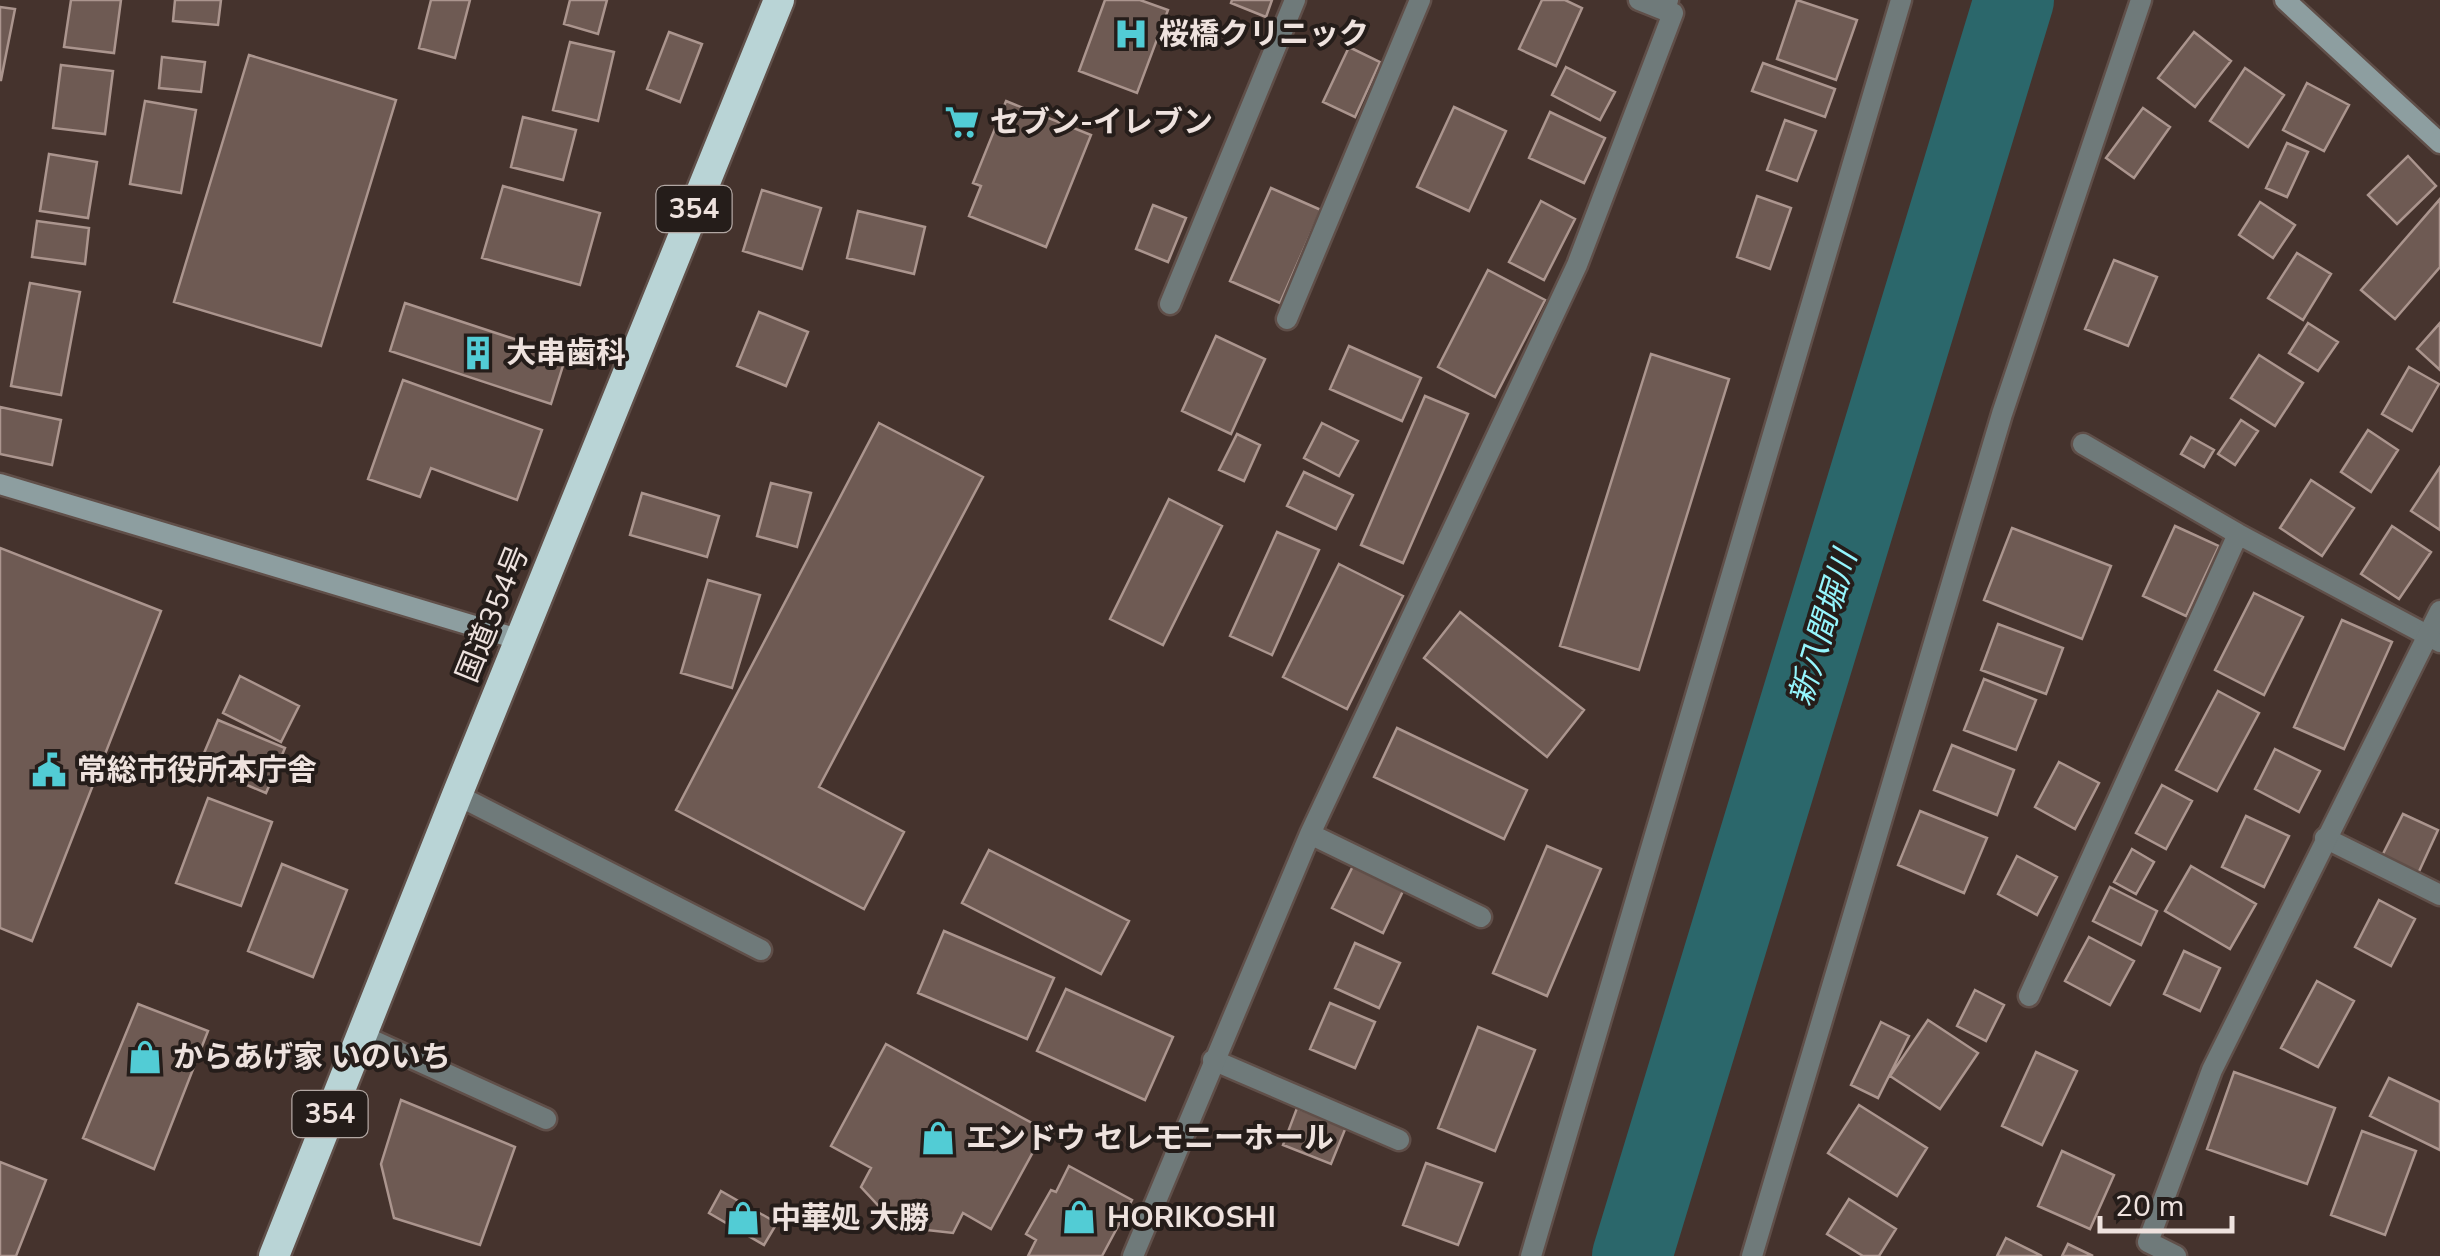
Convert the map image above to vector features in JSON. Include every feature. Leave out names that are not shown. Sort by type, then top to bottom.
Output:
[{"type":"highway","name":"国道354号","points":[[274,1256],[779,0]]},
{"type":"street","points":[[1170,304],[1295,0]]},
{"type":"street","points":[[1287,319],[1420,0]]},
{"type":"street","points":[[1133,1256],[1310,834],[1577,265],[1673,13],[1666,5],[1639,0]]},
{"type":"street","points":[[1531,1256],[1901,0]]},
{"type":"street","points":[[1752,1256],[2002,414],[2140,0]]},
{"type":"street","points":[[2285,0],[2440,143]]},
{"type":"street","points":[[2083,444],[2238,534],[2433,638]]},
{"type":"street","points":[[0,484],[521,640]]},
{"type":"street","points":[[2029,996],[2238,534]]},
{"type":"street","points":[[2176,1256],[2148,1242],[2212,1070],[2324,838],[2433,638],[2440,612]]},
{"type":"street","points":[[457,795],[761,950]]},
{"type":"street","points":[[1310,834],[1481,917]]},
{"type":"street","points":[[2324,838],[2440,895]]},
{"type":"street","points":[[361,1035],[546,1119]]},
{"type":"street","points":[[1213,1060],[1399,1140]]},
{"type":"building","points":[[71,0],[121,0],[114,53],[64,47]]},
{"type":"building","points":[[175,0],[221,0],[218,25],[173,21]]},
{"type":"building","points":[[431,0],[470,0],[455,58],[419,48]]},
{"type":"building","points":[[570,0],[607,0],[598,34],[564,24]]},
{"type":"building","points":[[1105,0],[1140,0],[1168,10],[1137,93],[1079,71]]},
{"type":"building","points":[[1272,0],[1266,17],[1231,3]]},
{"type":"building","points":[[1542,0],[1565,0],[1582,8],[1556,66],[1519,49]]},
{"type":"building","points":[[1797,0],[1857,20],[1836,80],[1777,59]]},
{"type":"building","points":[[0,7],[15,9],[1,80],[0,80]]},
{"type":"building","points":[[669,32],[702,44],[680,102],[647,89]]},
{"type":"building","points":[[2194,32],[2231,61],[2195,107],[2158,78]]},
{"type":"building","points":[[570,42],[614,52],[598,121],[553,110]]},
{"type":"building","points":[[1349,47],[1380,62],[1355,117],[1323,102]]},
{"type":"building","points":[[249,55],[396,100],[321,346],[174,302]]},
{"type":"building","points":[[162,57],[205,62],[201,92],[159,88]]},
{"type":"building","points":[[1763,63],[1835,89],[1825,117],[1752,91]]},
{"type":"building","points":[[61,65],[113,71],[105,134],[53,128]]},
{"type":"building","points":[[1566,67],[1615,92],[1600,120],[1552,95]]},
{"type":"building","points":[[2245,68],[2284,95],[2248,147],[2210,121]]},
{"type":"building","points":[[2307,83],[2349,105],[2324,151],[2283,130]]},
{"type":"building","points":[[145,101],[196,110],[181,193],[130,184]]},
{"type":"building","points":[[1006,101],[1091,135],[1046,247],[969,216],[981,186],[973,183]]},
{"type":"building","points":[[1454,107],[1506,131],[1469,211],[1417,187]]},
{"type":"building","points":[[2143,108],[2170,127],[2134,178],[2106,158]]},
{"type":"building","points":[[1550,112],[1605,138],[1584,183],[1529,158]]},
{"type":"building","points":[[523,117],[576,130],[563,180],[511,167]]},
{"type":"building","points":[[1785,120],[1816,131],[1797,181],[1767,170]]},
{"type":"building","points":[[2287,143],[2308,152],[2287,197],[2266,188]]},
{"type":"building","points":[[49,154],[97,162],[88,218],[40,211]]},
{"type":"building","points":[[2408,156],[2436,186],[2397,224],[2368,195]]},
{"type":"building","points":[[503,186],[600,213],[580,285],[482,258]]},
{"type":"building","points":[[1271,188],[1321,210],[1280,303],[1230,281]]},
{"type":"building","points":[[762,190],[821,208],[802,269],[743,251]]},
{"type":"building","points":[[1757,196],[1791,208],[1770,269],[1737,257]]},
{"type":"building","points":[[2440,199],[2440,267],[2395,319],[2361,290]]},
{"type":"building","points":[[1541,201],[1575,219],[1544,280],[1509,262]]},
{"type":"building","points":[[2260,202],[2295,225],[2273,258],[2239,235]]},
{"type":"building","points":[[1153,205],[1186,218],[1168,262],[1136,249]]},
{"type":"building","points":[[858,211],[925,227],[914,274],[847,258]]},
{"type":"building","points":[[37,221],[89,228],[85,264],[32,257]]},
{"type":"building","points":[[2297,253],[2331,274],[2303,320],[2268,298]]},
{"type":"building","points":[[2114,260],[2157,277],[2128,346],[2085,329]]},
{"type":"building","points":[[1488,270],[1545,300],[1495,397],[1438,367]]},
{"type":"building","points":[[30,283],[80,292],[61,395],[11,386]]},
{"type":"building","name":"大串歯科","points":[[405,303],[566,356],[551,404],[390,351]]},
{"type":"building","points":[[759,312],[808,332],[786,386],[737,366]]},
{"type":"building","points":[[2308,323],[2338,342],[2318,371],[2289,353]]},
{"type":"building","points":[[2440,323],[2440,370],[2417,349]]},
{"type":"building","points":[[1216,336],[1265,359],[1231,434],[1182,411]]},
{"type":"building","points":[[1349,346],[1421,378],[1402,421],[1330,389]]},
{"type":"building","points":[[1651,354],[1729,379],[1639,670],[1560,646]]},
{"type":"building","points":[[2259,355],[2303,383],[2275,426],[2231,398]]},
{"type":"building","points":[[2409,367],[2439,384],[2412,431],[2382,414]]},
{"type":"building","points":[[403,380],[542,430],[517,500],[431,468],[420,497],[368,479]]},
{"type":"building","points":[[1425,396],[1468,414],[1403,563],[1361,545]]},
{"type":"building","points":[[0,407],[61,420],[52,465],[0,454]]},
{"type":"building","points":[[2241,420],[2258,431],[2235,465],[2218,454]]},
{"type":"building","points":[[879,423],[983,477],[819,787],[904,832],[864,909],[676,810]]},
{"type":"building","points":[[1322,423],[1358,441],[1339,476],[1304,458]]},
{"type":"building","points":[[2368,430],[2398,450],[2371,492],[2341,472]]},
{"type":"building","points":[[1237,434],[1260,445],[1244,481],[1219,470]]},
{"type":"building","points":[[2191,437],[2214,450],[2204,467],[2181,454]]},
{"type":"building","points":[[2440,467],[2440,530],[2411,511]]},
{"type":"building","points":[[1304,472],[1353,495],[1336,529],[1287,506]]},
{"type":"building","points":[[2311,480],[2354,508],[2322,556],[2280,528]]},
{"type":"building","points":[[771,483],[811,493],[797,547],[757,536]]},
{"type":"building","points":[[642,493],[719,516],[707,557],[630,535]]},
{"type":"building","points":[[1169,499],[1222,526],[1163,645],[1110,619]]},
{"type":"building","points":[[2175,526],[2219,546],[2186,616],[2143,596]]},
{"type":"building","points":[[2392,526],[2431,552],[2399,599],[2361,574]]},
{"type":"building","points":[[2012,528],[2111,566],[2082,639],[1984,600]]},
{"type":"building","points":[[1277,532],[1319,550],[1272,655],[1230,636]]},
{"type":"building","name":"常総市役所本庁舎","points":[[0,548],[161,611],[32,941],[0,928]]},
{"type":"building","points":[[1339,564],[1403,596],[1347,709],[1283,677]]},
{"type":"building","points":[[708,580],[760,595],[732,688],[681,673]]},
{"type":"building","points":[[2254,593],[2303,617],[2264,695],[2215,670]]},
{"type":"building","points":[[1460,612],[1584,710],[1547,757],[1424,658]]},
{"type":"building","points":[[2342,620],[2392,642],[2344,749],[2294,727]]},
{"type":"building","points":[[1998,624],[2063,648],[2046,694],[1981,670]]},
{"type":"building","points":[[240,676],[299,706],[281,742],[223,713]]},
{"type":"building","points":[[1984,679],[2036,700],[2016,750],[1964,730]]},
{"type":"building","points":[[2218,691],[2259,713],[2217,791],[2176,770]]},
{"type":"building","points":[[218,720],[285,748],[266,793],[199,765]]},
{"type":"building","points":[[1397,728],[1527,790],[1504,839],[1374,777]]},
{"type":"building","points":[[1952,745],[2014,770],[1997,815],[1934,790]]},
{"type":"building","points":[[2275,749],[2320,771],[2299,812],[2255,789]]},
{"type":"building","points":[[2059,762],[2099,783],[2075,829],[2035,807]]},
{"type":"building","points":[[2162,785],[2192,801],[2166,849],[2136,833]]},
{"type":"building","points":[[208,798],[272,822],[241,906],[176,883]]},
{"type":"building","points":[[1920,811],[1987,838],[1964,893],[1898,865]]},
{"type":"building","points":[[2403,814],[2438,830],[2416,878],[2380,860]]},
{"type":"building","points":[[2246,816],[2289,836],[2264,887],[2222,867]]},
{"type":"building","points":[[1547,846],[1601,869],[1547,996],[1493,973]]},
{"type":"building","points":[[2132,849],[2154,862],[2136,894],[2114,882]]},
{"type":"building","points":[[989,850],[1129,921],[1101,974],[962,903]]},
{"type":"building","points":[[2017,856],[2057,877],[2037,915],[1998,894]]},
{"type":"building","points":[[282,864],[347,890],[313,977],[248,951]]},
{"type":"building","points":[[1353,866],[1403,891],[1383,933],[1332,908]]},
{"type":"building","points":[[2191,866],[2256,904],[2230,949],[2165,911]]},
{"type":"building","points":[[2110,887],[2157,911],[2141,945],[2093,921]]},
{"type":"building","points":[[2379,900],[2415,919],[2391,966],[2355,947]]},
{"type":"building","points":[[944,931],[1054,978],[1027,1039],[918,993]]},
{"type":"building","points":[[2089,937],[2134,961],[2110,1005],[2065,981]]},
{"type":"building","points":[[1355,943],[1400,963],[1379,1008],[1335,988]]},
{"type":"building","points":[[2184,951],[2220,968],[2200,1011],[2164,994]]},
{"type":"building","points":[[2317,981],[2354,1001],[2318,1067],[2281,1048]]},
{"type":"building","points":[[1066,989],[1173,1037],[1145,1100],[1037,1051]]},
{"type":"building","points":[[1975,990],[2004,1005],[1986,1041],[1957,1026]]},
{"type":"building","points":[[1330,1003],[1375,1022],[1355,1068],[1310,1049]]},
{"type":"building","points":[[138,1004],[208,1031],[154,1169],[83,1138]]},
{"type":"building","points":[[1928,1020],[1978,1053],[1940,1109],[1890,1076]]},
{"type":"building","points":[[1881,1022],[1909,1036],[1878,1098],[1851,1085]]},
{"type":"building","points":[[1478,1027],[1535,1050],[1495,1151],[1438,1128]]},
{"type":"building","name":"エンドウ セレモニーホール","points":[[886,1044],[1045,1130],[991,1229],[963,1213],[953,1233],[918,1229],[886,1214],[861,1187],[871,1168],[831,1146]]},
{"type":"building","points":[[2036,1052],[2077,1071],[2042,1145],[2002,1126]]},
{"type":"building","points":[[2234,1072],[2335,1108],[2307,1184],[2207,1149]]},
{"type":"building","points":[[2389,1078],[2440,1102],[2440,1150],[2370,1116]]},
{"type":"building","points":[[401,1100],[515,1147],[480,1245],[394,1218],[381,1164]]},
{"type":"building","points":[[1859,1105],[1927,1148],[1897,1196],[1828,1153]]},
{"type":"building","points":[[1297,1108],[1346,1127],[1331,1164],[1283,1145]]},
{"type":"building","points":[[2362,1131],[2416,1151],[2385,1235],[2331,1215]]},
{"type":"building","points":[[2062,1151],[2114,1175],[2090,1229],[2038,1206]]},
{"type":"building","points":[[0,1162],[46,1180],[16,1256],[0,1256]]},
{"type":"building","points":[[1426,1163],[1482,1183],[1458,1245],[1403,1225]]},
{"type":"building","name":"HORIKOSHI","points":[[1069,1166],[1132,1200],[1102,1256],[1028,1256],[1036,1240],[1026,1234]]},
{"type":"building","name":"中華処 大勝","points":[[721,1191],[777,1223],[764,1245],[709,1213]]},
{"type":"building","points":[[1849,1199],[1896,1229],[1879,1256],[1863,1256],[1827,1234]]},
{"type":"building","points":[[2006,1238],[2042,1256],[1997,1256]]},
{"type":"building","points":[[2068,1244],[2093,1256],[2062,1256]]},
{"type":"waterway","name":"新八間堀川","points":[[1632,1256],[2014,0]]},
{"type":"place","name":"桜橋クリニック","points":[[1131,34]]},
{"type":"place","name":"セブン-イレブン","points":[[962,122]]},
{"type":"place","name":"大串歯科","points":[[478,353]]},
{"type":"place","name":"常総市役所本庁舎","points":[[49,770]]},
{"type":"place","name":"からあげ家 いのいち","points":[[145,1057]]},
{"type":"place","name":"エンドウ セレモニーホール","points":[[938,1138]]},
{"type":"place","name":"HORIKOSHI","points":[[1079,1217]]},
{"type":"place","name":"中華処 大勝","points":[[743,1218]]}]
